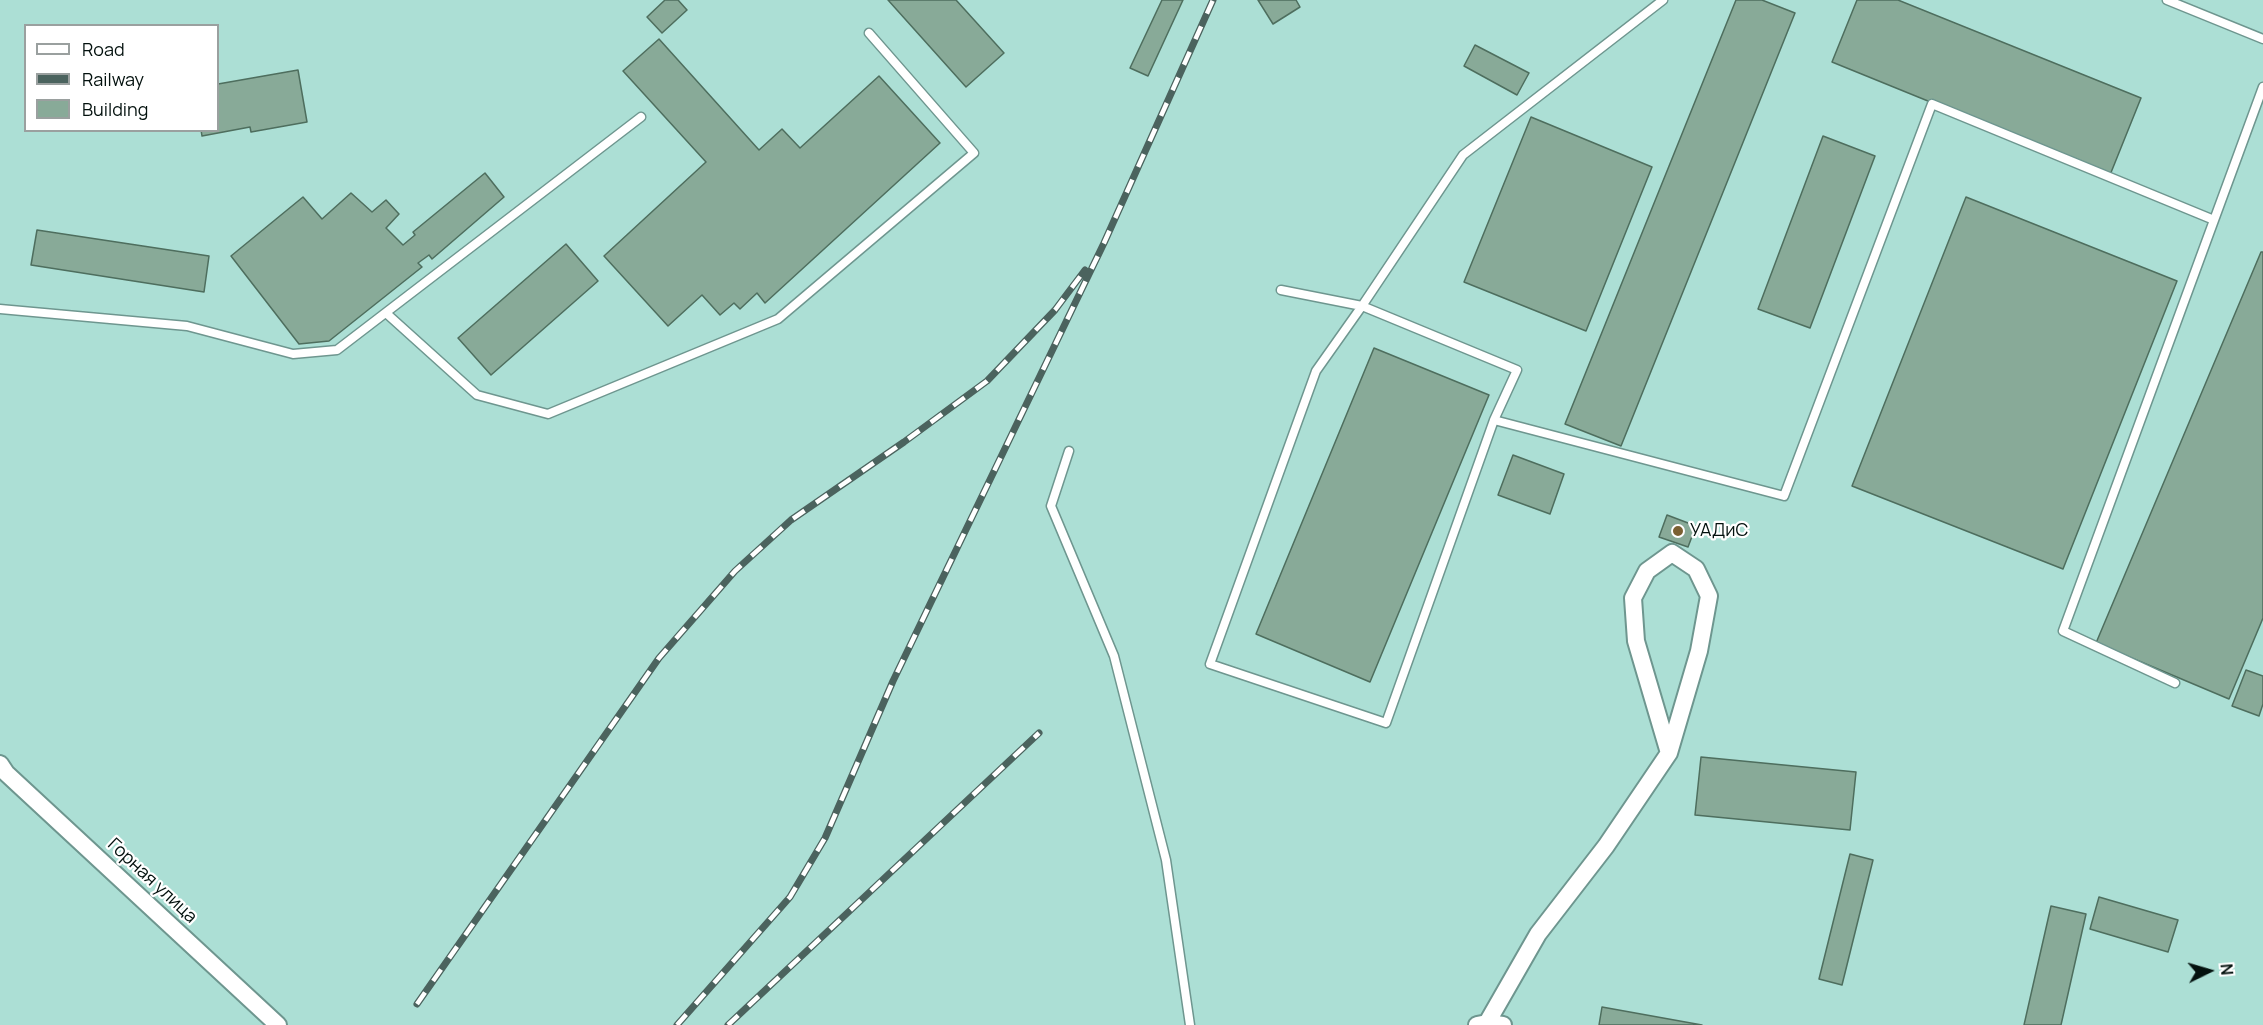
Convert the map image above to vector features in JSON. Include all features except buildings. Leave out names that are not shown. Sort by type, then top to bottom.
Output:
[{"type":"street","points":[[1488,1024],[1538,934],[1606,846],[1669,753],[1700,651],[1709,596],[1696,569],[1672,553],[1647,571],[1633,598],[1636,641],[1669,753]]},
{"type":"street","name":"Горная улица","points":[[0,764],[6,773],[278,1025]]},
{"type":"lane","points":[[1281,290],[1362,306],[1517,370],[1494,420],[1386,723],[1210,664],[1317,371],[1362,306],[1463,155],[1663,0]]},
{"type":"lane","points":[[2167,0],[2263,39]]},
{"type":"lane","points":[[386,313],[477,396],[548,414],[778,319],[974,153],[869,33]]},
{"type":"lane","points":[[2175,684],[2063,631],[2263,87]]},
{"type":"lane","points":[[1494,420],[1784,496],[1932,104],[2214,220]]},
{"type":"lane","points":[[0,309],[187,326],[293,354],[337,350],[641,117]]},
{"type":"lane","points":[[1069,451],[1051,506],[1114,656],[1166,860],[1190,1025]]},
{"type":"shaded area","points":[[0,0],[2263,0],[2263,1025],[0,1025]]},
{"type":"railway","points":[[677,1025],[790,897],[825,838],[893,681],[1104,243],[1213,0]]},
{"type":"railway","points":[[417,1004],[659,658],[735,571],[791,520],[987,381],[1055,310],[1085,270]]},
{"type":"railway","points":[[728,1025],[1039,733]]},
{"type":"place","name":"УАДиС","points":[[1678,531]]}]
